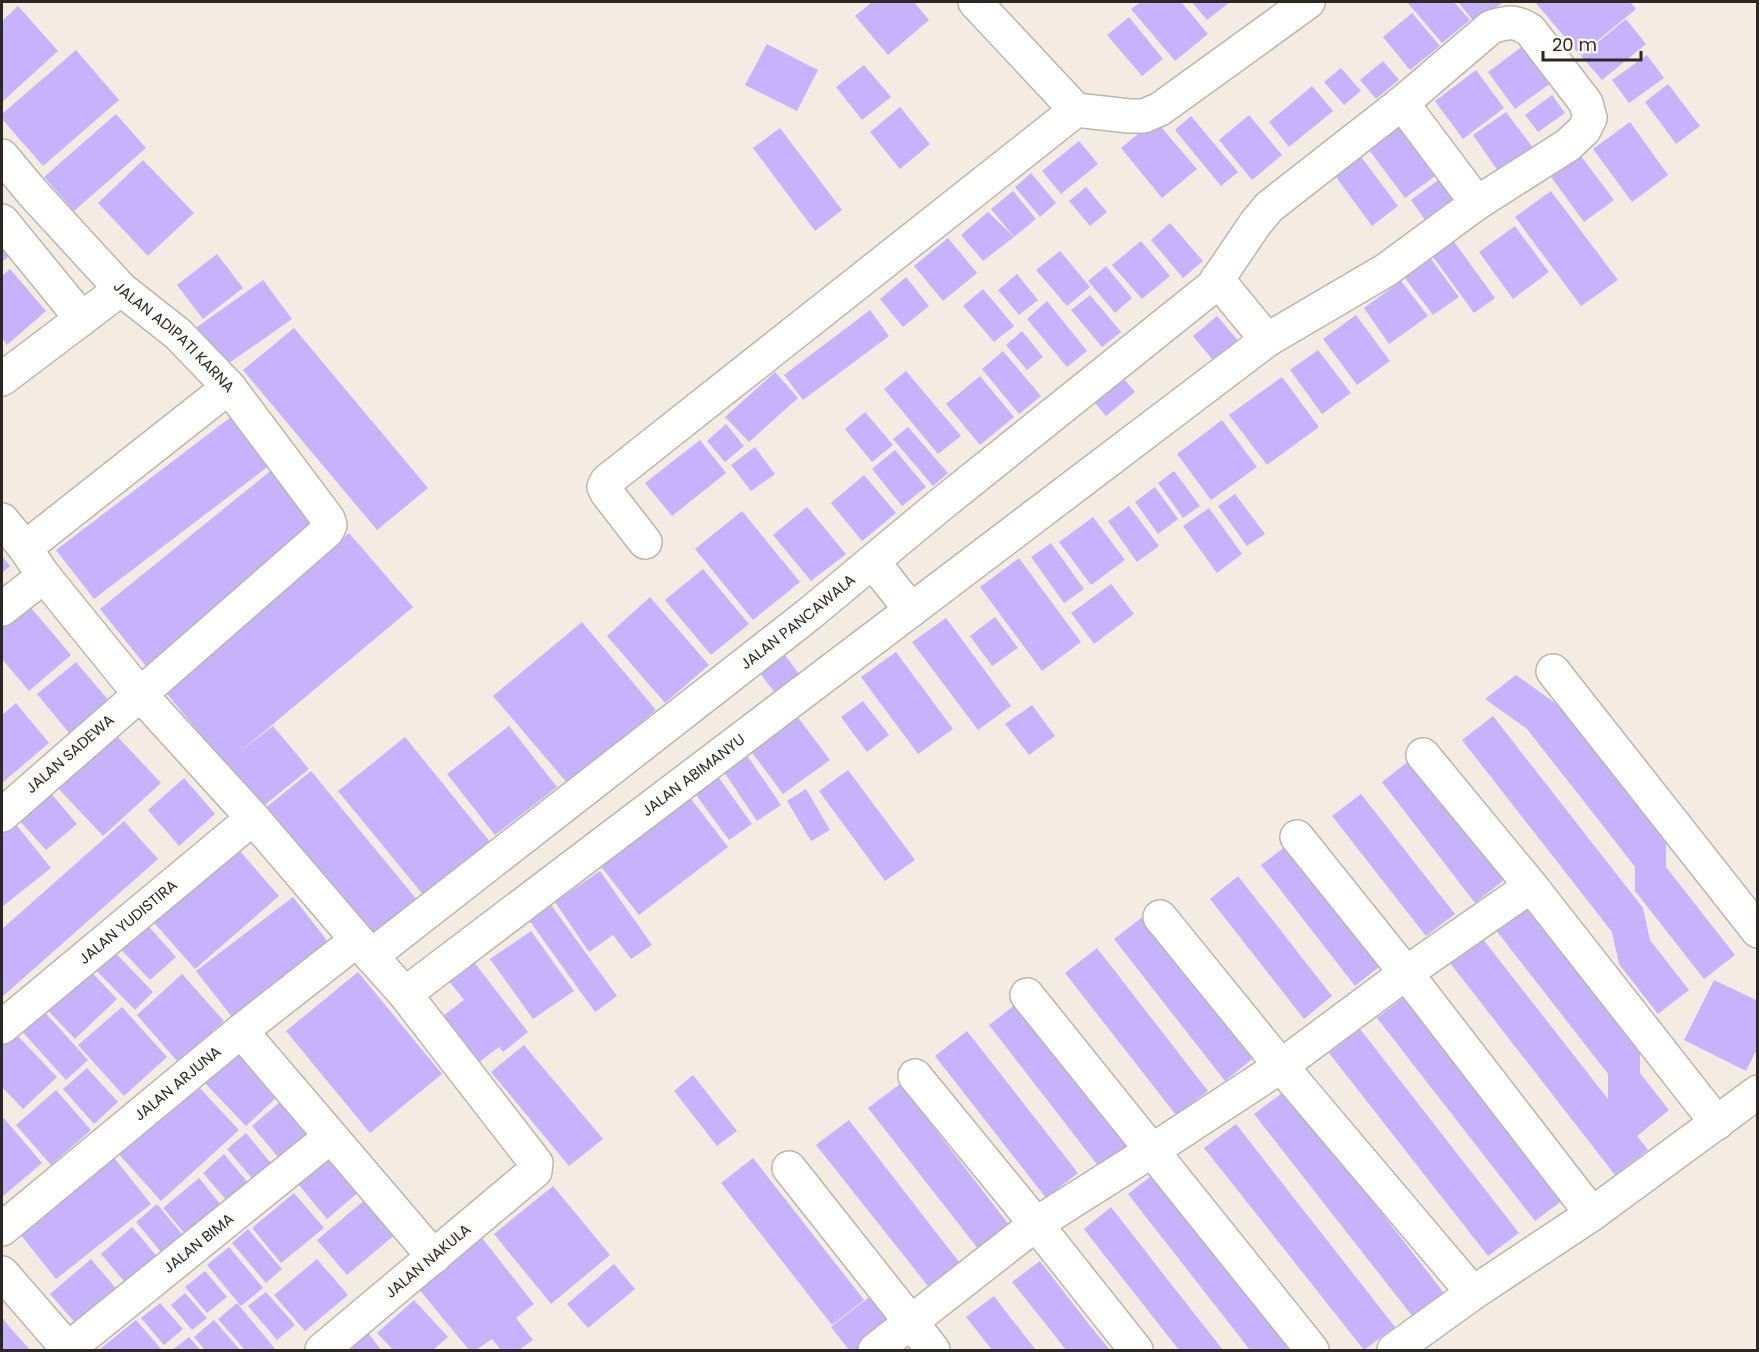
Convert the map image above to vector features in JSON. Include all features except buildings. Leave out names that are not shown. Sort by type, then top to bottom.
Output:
[{"type":"street","points":[[975,2],[1076,110],[1129,116],[1144,116],[1160,109],[1308,2]]},
{"type":"street","name":"JALAN PANCAWALA","points":[[364,948],[873,562],[939,506],[1213,286],[1269,207],[1402,103],[1491,27],[1507,22],[1519,23],[1530,30],[1586,103],[1590,118],[1584,130],[1568,145],[1477,203]]},
{"type":"street","points":[[1402,103],[1477,203]]},
{"type":"street","points":[[645,542],[607,493],[604,487],[606,481],[1076,110]]},
{"type":"street","name":"JALAN ADIPATI KARNA","points":[[2,156],[121,289],[178,334],[229,387],[328,519],[330,525],[327,531]]},
{"type":"street","points":[[32,192],[2,220],[82,319]]},
{"type":"street","name":"JALAN ABIMANYU","points":[[405,994],[1267,340],[1386,270],[1477,203]]},
{"type":"street","points":[[1217,279],[1267,340]]},
{"type":"street","points":[[2,379],[121,289]]},
{"type":"street","points":[[26,548],[229,387]]},
{"type":"street","points":[[2,520],[26,548],[44,576],[139,693],[253,818],[405,994]]},
{"type":"street","name":"JALAN SADEWA","points":[[2,815],[327,531]]},
{"type":"street","points":[[873,562],[912,610]]},
{"type":"street","points":[[2,609],[44,576]]},
{"type":"street","points":[[1553,671],[1758,932]]},
{"type":"street","points":[[1423,755],[1531,886],[1717,1123]]},
{"type":"street","name":"JALAN YUDISTIRA","points":[[2,1027],[253,818]]},
{"type":"street","points":[[1297,837],[1406,973],[1592,1214]]},
{"type":"street","points":[[875,1350],[1036,1224],[1281,1066],[1406,973],[1531,886]]},
{"type":"street","points":[[1160,917],[1281,1066],[1473,1293]]},
{"type":"street","name":"JALAN ARJUNA","points":[[2,1229],[241,1031],[364,948]]},
{"type":"street","name":"JALAN NAKULA","points":[[322,1350],[535,1171],[534,1160],[405,994]]},
{"type":"street","points":[[1027,995],[1312,1350]]},
{"type":"street","points":[[241,1031],[434,1257]]},
{"type":"street","points":[[915,1076],[1137,1350]]},
{"type":"street","points":[[1394,1350],[1473,1293],[1592,1214],[1758,1092]]},
{"type":"street","name":"JALAN BIMA","points":[[68,1350],[330,1137]]},
{"type":"street","points":[[789,1168],[933,1350]]},
{"type":"street","points":[[2,1273],[68,1350]]}]
